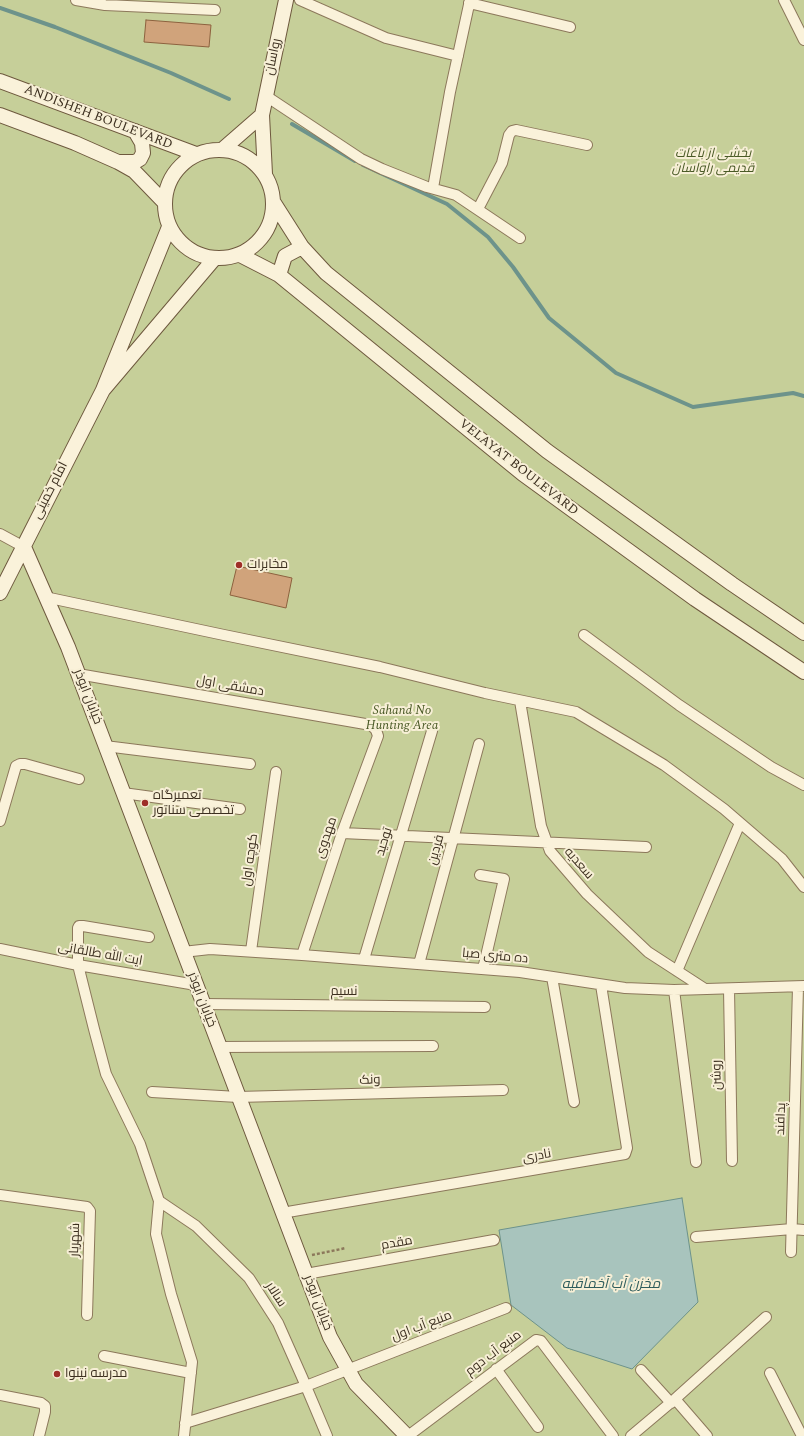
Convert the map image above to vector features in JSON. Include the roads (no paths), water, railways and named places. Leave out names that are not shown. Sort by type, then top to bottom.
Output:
[{"type":"main road","name":"رواسان","points":[[265,174],[262,114],[286,0]]},
{"type":"main road","name":"ANDISHEH BOULEVARD","points":[[0,81],[196,154]]},
{"type":"main road","points":[[223,150],[262,114]]},
{"type":"main road","points":[[0,115],[75,142],[134,170],[164,202]]},
{"type":"main road","points":[[118,162],[135,162],[140,159],[143,153],[142,144],[135,131]]},
{"type":"main road","points":[[209,150],[223,150],[239,153],[254,161],[265,174],[272,187],[274,203],[272,219],[265,234],[254,246],[240,255],[214,259],[195,254],[180,243],[169,227],[165,215],[164,202],[167,187],[174,174],[184,162],[196,154],[209,150]]},
{"type":"main road","points":[[274,203],[302,247],[326,273],[547,451],[732,584],[804,633]]},
{"type":"main road","points":[[103,390],[169,227]]},
{"type":"main road","points":[[279,275],[285,256],[302,247]]},
{"type":"main road","name":"VELAYAT BOULEVARD","points":[[240,255],[279,275],[523,474],[694,599],[804,672]]},
{"type":"main road","points":[[103,390],[214,259]]},
{"type":"main road","name":"امام خمینی","points":[[0,593],[103,390]]},
{"type":"main road","name":"خیابان ابوذر","points":[[24,547],[78,674],[330,1337],[356,1384],[408,1436]]},
{"type":"street","points":[[76,0],[216,10]]},
{"type":"street","points":[[300,0],[386,38],[458,56]]},
{"type":"street","points":[[784,0],[804,40]]},
{"type":"street","points":[[433,188],[450,92],[469,2],[570,27]]},
{"type":"street","points":[[266,96],[361,159],[382,169],[456,195],[520,238]]},
{"type":"street","points":[[478,209],[502,163],[509,135],[512,131],[516,130],[587,144]]},
{"type":"street","points":[[0,534],[24,547]]},
{"type":"street","points":[[46,597],[380,667],[520,701],[576,712],[664,765],[724,809],[782,859],[804,888]]},
{"type":"street","points":[[584,634],[679,705],[771,767],[804,785]]},
{"type":"street","name":"دمشقی اول","points":[[78,674],[371,725],[376,730]]},
{"type":"street","name":"سعدیه","points":[[520,701],[541,826],[550,851],[587,894],[648,952],[706,989]]},
{"type":"street","name":"مهدوی","points":[[302,954],[342,833],[378,736],[376,730]]},
{"type":"street","name":"توحید","points":[[364,960],[432,731]]},
{"type":"street","name":"فردین","points":[[419,964],[479,744]]},
{"type":"street","points":[[105,746],[250,764]]},
{"type":"street","points":[[0,822],[16,766],[26,764],[79,779]]},
{"type":"street","name":"کوچه اول","points":[[251,951],[276,772]]},
{"type":"street","points":[[123,793],[240,810]]},
{"type":"street","points":[[677,971],[740,823]]},
{"type":"street","points":[[342,833],[646,847]]},
{"type":"street","points":[[480,875],[504,879],[483,969]]},
{"type":"street","points":[[149,937],[80,926],[78,928],[78,965],[106,1074],[140,1144],[159,1201],[156,1234],[171,1294],[192,1362],[184,1436]]},
{"type":"street","name":"ایت الله طالقانی","points":[[0,949],[78,965],[196,985]]},
{"type":"street","name":"ده متری صبا","points":[[183,952],[210,949],[302,954],[520,972],[625,988],[674,990],[801,987]]},
{"type":"street","points":[[552,977],[574,1102]]},
{"type":"street","name":"نادری","points":[[282,1213],[611,1158],[625,1154],[627,1148],[601,985]]},
{"type":"street","name":"پدافند","points":[[791,1252],[801,987]]},
{"type":"street","name":"روشن","points":[[729,989],[732,1161]]},
{"type":"street","points":[[674,990],[696,1162]]},
{"type":"street","name":"نسیم","points":[[203,1004],[485,1006]]},
{"type":"street","points":[[219,1047],[433,1046]]},
{"type":"street","name":"ونک","points":[[152,1092],[238,1097],[503,1090]]},
{"type":"street","name":"شهریار","points":[[0,1195],[87,1207],[90,1211],[86,1315]]},
{"type":"street","name":"سالار","points":[[159,1201],[196,1226],[249,1278],[278,1323],[327,1436]]},
{"type":"street","points":[[696,1237],[804,1230]]},
{"type":"street","name":"مقدم","points":[[306,1274],[494,1240]]},
{"type":"street","name":"منبع آب اول","points":[[185,1423],[306,1386],[506,1308]]},
{"type":"street","points":[[631,1436],[673,1401],[766,1317]]},
{"type":"street","name":"منبع آب دوم","points":[[408,1436],[536,1340],[541,1341],[612,1436]]},
{"type":"street","points":[[104,1356],[191,1373]]},
{"type":"street","points":[[496,1370],[538,1427]]},
{"type":"street","points":[[641,1370],[707,1436]]},
{"type":"street","points":[[770,1373],[802,1436]]},
{"type":"street","points":[[0,1395],[41,1403],[45,1406],[39,1436]]},
{"type":"water","name":"مخزن آب آخماقیه","points":[[682,1198],[698,1302],[632,1369],[567,1348],[511,1305],[499,1230]]},
{"type":"waterway","points":[[0,8],[55,27],[171,73],[229,99]]},
{"type":"waterway","points":[[292,124],[355,161]]},
{"type":"waterway","points":[[363,165],[447,204],[488,237],[513,267],[549,318],[616,373],[693,407],[793,393],[804,396]]},
{"type":"place","name":"مخابرات","points":[[239,565]]},
{"type":"place","name":"تعمیرگاه تخصصی سناتور","points":[[145,803]]},
{"type":"place","name":"مدرسه نینوا","points":[[57,1374]]},
{"type":"park label","name":"بخشی از باغات قدیمی راواسان","points":[[713,162]]},
{"type":"park label","name":"Sahand No Hunting Area","points":[[402,718]]}]
